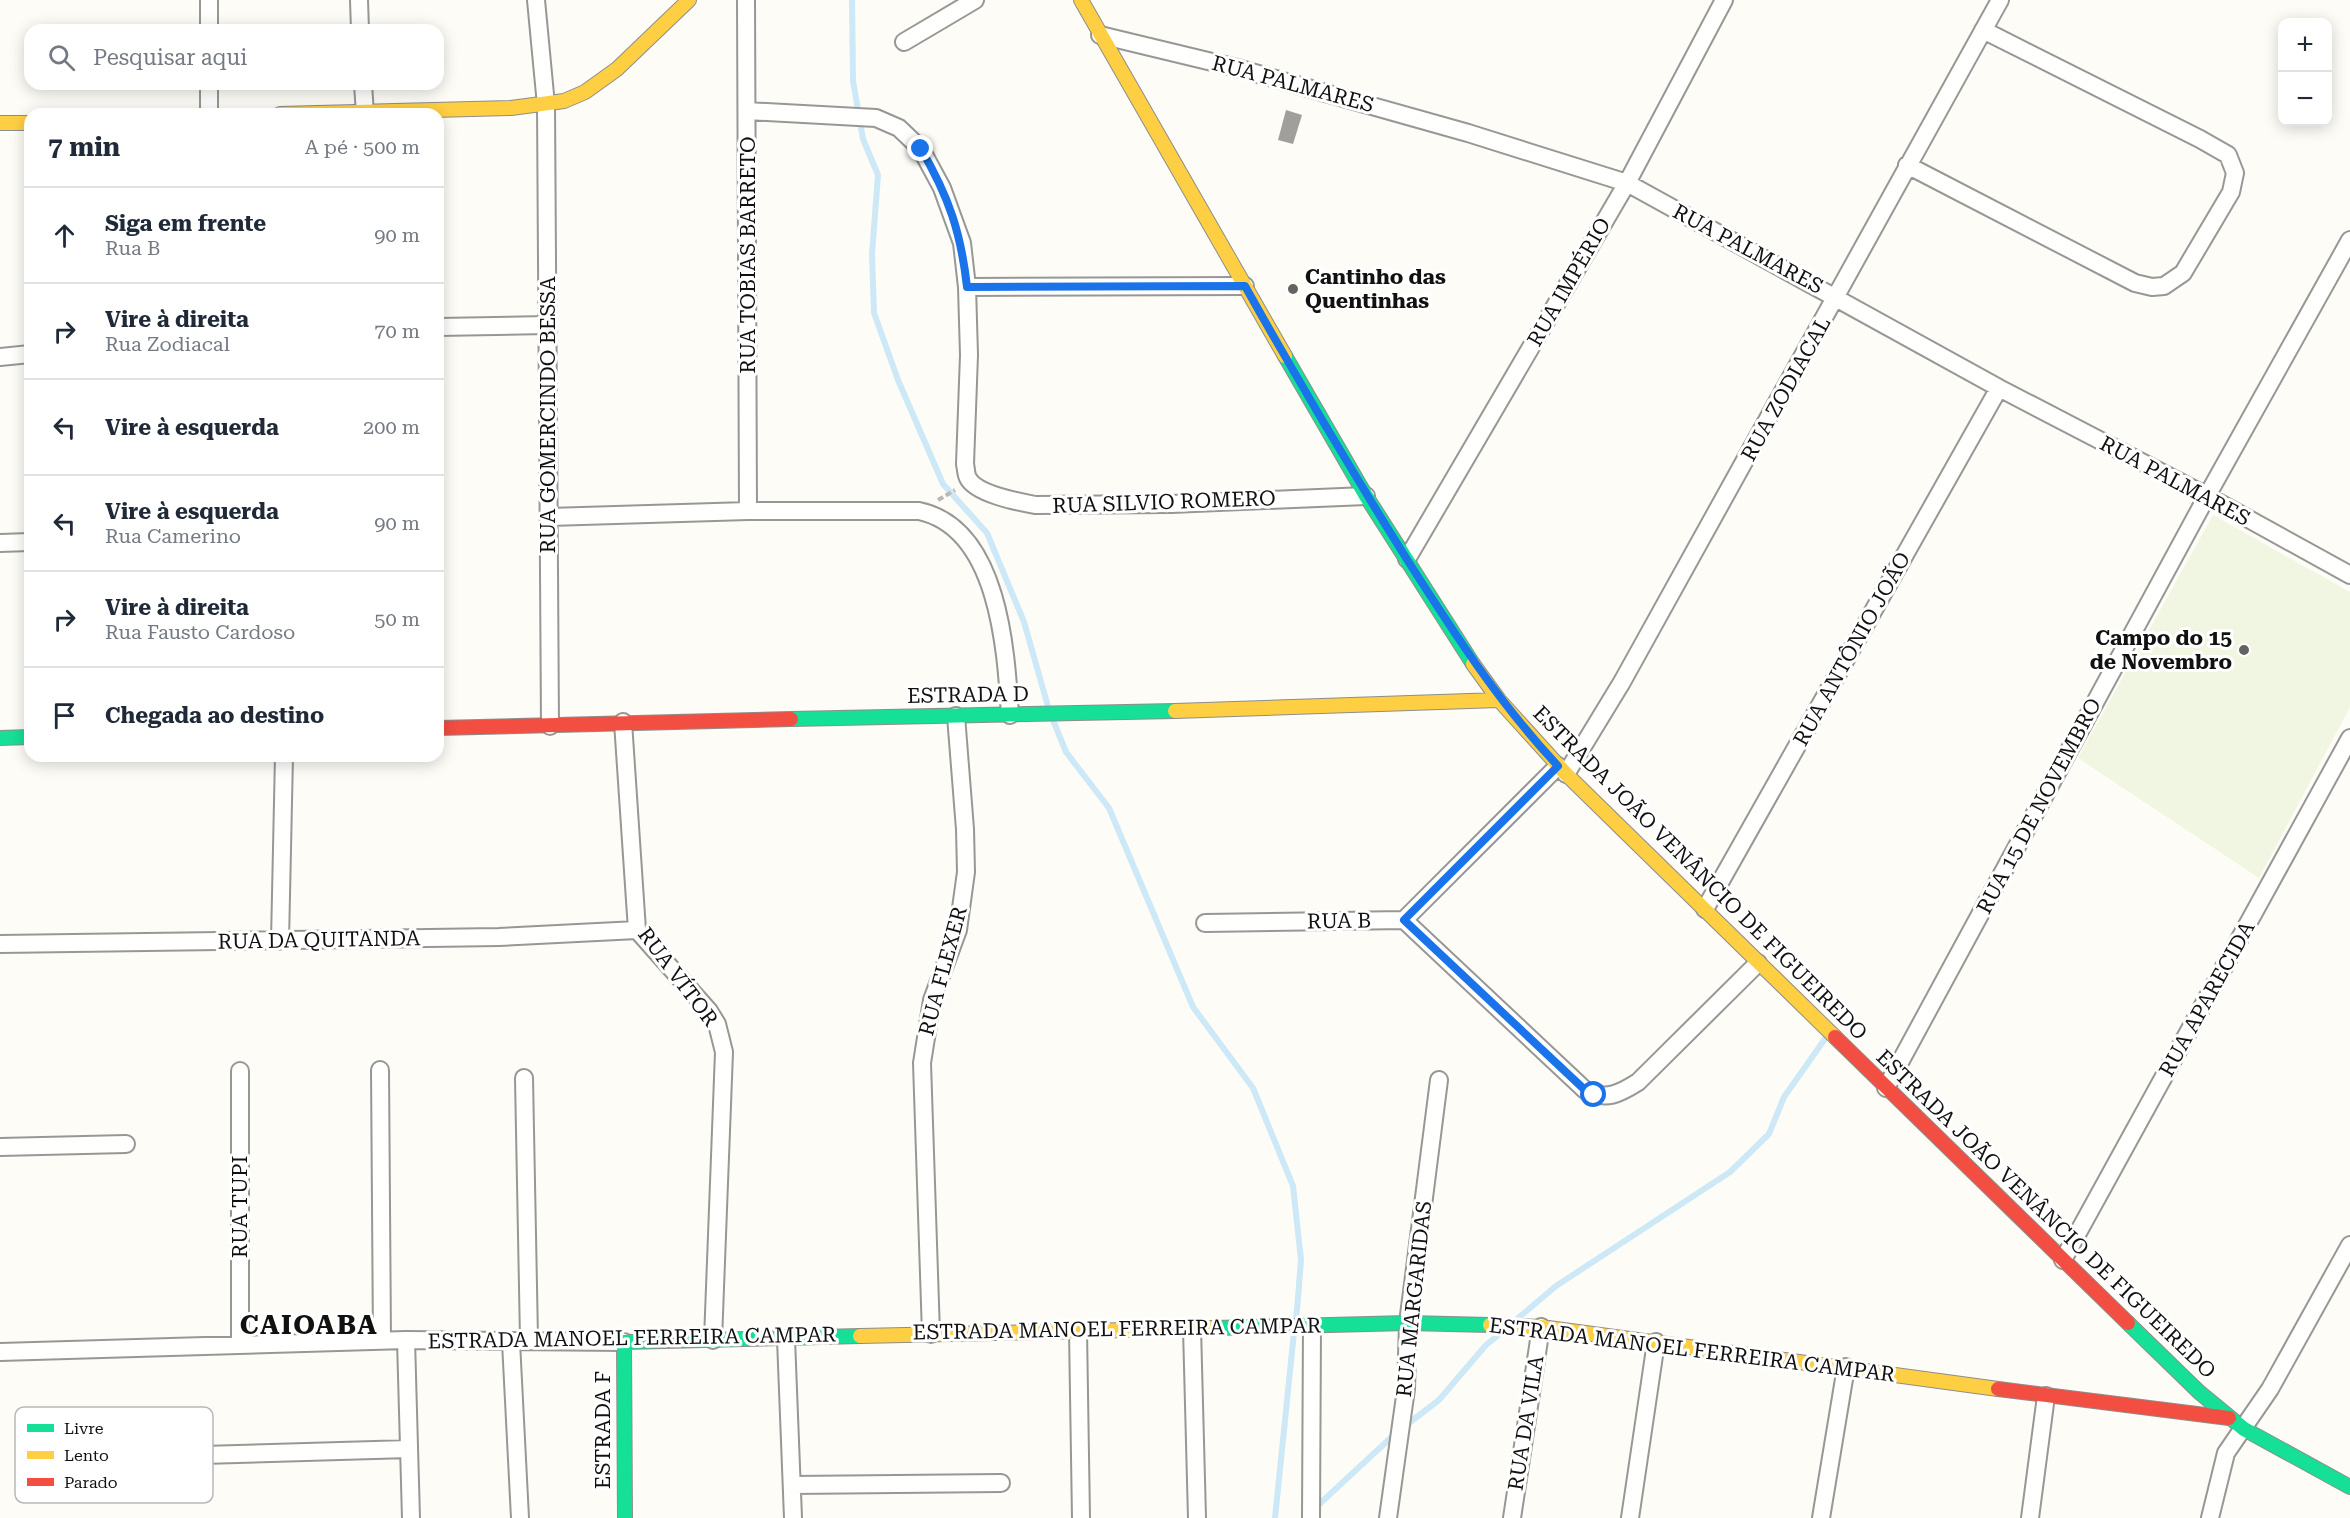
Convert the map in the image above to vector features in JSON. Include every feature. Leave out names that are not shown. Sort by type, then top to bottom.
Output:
[{"type":"street","points":[[209,0],[209,24]]},
{"type":"street","points":[[359,0],[360,24]]},
{"type":"street","name":"RUA GOMERCINDO BESSA","points":[[536,0],[546,105],[550,726]]},
{"type":"street","points":[[444,110],[546,105],[573,99],[593,87],[689,0]]},
{"type":"street","name":"RUA TOBIAS BARRETO","points":[[746,0],[748,511]]},
{"type":"street","points":[[904,42],[975,0]]},
{"type":"street","name":"ESTRADA JOÃO VENÂNCIO DE FIGUEIREDO","points":[[1081,0],[1366,496],[1465,652],[1499,700],[1562,770],[2199,1392],[2244,1429],[2350,1487]]},
{"type":"street","name":"RUA IMPÉRIO","points":[[1407,559],[1627,183],[1724,0]]},
{"type":"street","name":"RUA ZODIACAL","points":[[1404,920],[1562,770],[1622,682],[1838,297],[2000,0]]},
{"type":"street","points":[[1908,165],[2135,283],[2152,287],[2164,286],[2183,273],[2230,192],[2235,173],[2228,155],[1983,30]]},
{"type":"street","name":"RUA PALMARES","points":[[1100,35],[1237,68],[1446,126],[1627,183],[1838,297],[1999,388],[2207,496],[2350,575]]},
{"type":"street","points":[[209,90],[209,108]]},
{"type":"street","points":[[363,90],[365,108]]},
{"type":"street","points":[[747,111],[876,118],[899,128],[911,137],[932,167],[962,243],[967,287],[969,355],[965,482]]},
{"type":"street","points":[[0,123],[24,123]]},
{"type":"street","name":"RUA 15 DE NOVEMBRO","points":[[1886,1088],[2207,496],[2350,240]]},
{"type":"street","points":[[967,287],[1245,286]]},
{"type":"street","points":[[444,327],[548,325]]},
{"type":"street","points":[[0,357],[24,355]]},
{"type":"street","name":"RUA ANTÔNIO JOÃO","points":[[1705,909],[1999,388]]},
{"type":"street","name":"RUA SILVIO ROMERO","points":[[965,482],[994,494],[1035,505],[1171,504],[1366,496]]},
{"type":"street","points":[[549,517],[748,511],[919,511],[935,514],[960,534],[985,573],[1004,640],[1017,715]]},
{"type":"street","points":[[0,543],[24,542]]},
{"type":"street","name":"ESTRADA D","points":[[444,728],[623,722],[1063,715],[1499,700]]},
{"type":"street","name":"RUA FLEXER","points":[[931,1334],[922,1063],[932,1000],[957,930],[966,872],[965,818],[956,716]]},
{"type":"street","name":"RUA VÍTOR","points":[[623,722],[637,930],[709,1011],[717,1024],[722,1044],[713,1341]]},
{"type":"street","points":[[0,738],[24,737]]},
{"type":"street","name":"RUA APARECIDA","points":[[2063,1260],[2350,738]]},
{"type":"street","points":[[280,941],[285,762]]},
{"type":"street","points":[[1404,920],[1585,1090],[1606,1097],[1616,1095],[1638,1082],[1758,963]]},
{"type":"street","name":"RUA B","points":[[1205,923],[1404,920]]},
{"type":"street","name":"RUA DA QUITANDA","points":[[0,944],[499,937],[637,930]]},
{"type":"street","points":[[380,1070],[382,1341]]},
{"type":"street","name":"RUA TUPI","points":[[240,1071],[240,1344]]},
{"type":"street","points":[[524,1078],[529,1340]]},
{"type":"street","name":"RUA MARGARIDAS","points":[[1388,1518],[1406,1389],[1408,1323],[1439,1080]]},
{"type":"street","points":[[0,1147],[126,1144]]},
{"type":"street","points":[[2210,1518],[2226,1453],[2244,1429],[2347,1256]]},
{"type":"street","name":"ESTRADA MANOEL FERREIRA CAMPAR","points":[[0,1352],[406,1340],[713,1341],[1312,1325],[1500,1324],[1656,1342],[2046,1396],[2229,1418]]},
{"type":"street","points":[[1311,1518],[1312,1325]]},
{"type":"street","name":"RUA DA VILA","points":[[1512,1518],[1538,1327]]},
{"type":"street","points":[[1192,1329],[1197,1518]]},
{"type":"street","points":[[1078,1331],[1081,1518]]},
{"type":"street","points":[[786,1339],[793,1518]]},
{"type":"street","points":[[406,1340],[411,1518]]},
{"type":"street","points":[[511,1342],[520,1518]]},
{"type":"street","name":"ESTRADA F","points":[[624,1342],[625,1518]]},
{"type":"street","points":[[1630,1518],[1656,1342]]},
{"type":"street","points":[[1821,1518],[1845,1367]]},
{"type":"street","points":[[2030,1518],[2046,1396]]},
{"type":"street","points":[[213,1455],[409,1449]]},
{"type":"street","points":[[792,1485],[1001,1483]]},
{"type":"path","points":[[941,498],[965,482]]},
{"type":"green space","name":"Campo do 15 de Novembro","points":[[2213,515],[2350,592],[2350,707],[2259,878],[2078,758]]},
{"type":"building","points":[[1286,110],[1302,115],[1293,144],[1278,140]]},
{"type":"waterway","points":[[852,0],[853,81],[863,139],[878,175],[872,254],[874,313],[898,380],[943,484],[987,533],[1024,622],[1049,710]]},
{"type":"waterway","points":[[1053,720],[1066,752],[1109,808],[1193,1007],[1253,1088],[1293,1186],[1301,1260],[1296,1322]]},
{"type":"waterway","points":[[1517,1319],[1556,1286],[1730,1172],[1769,1134],[1784,1097],[1827,1036]]},
{"type":"waterway","points":[[1275,1518],[1294,1332]]},
{"type":"waterway","points":[[1405,1426],[1439,1400],[1486,1345],[1501,1333]]},
{"type":"waterway","points":[[1314,1509],[1397,1432]]},
{"type":"traffic: fast","points":[[1285,356],[1366,496],[1473,664]]},
{"type":"traffic: fast","points":[[791,719],[1175,711]]},
{"type":"traffic: fast","points":[[0,738],[24,737]]},
{"type":"traffic: fast","points":[[1215,1328],[1408,1323],[1490,1325]]},
{"type":"traffic: fast","points":[[2128,1323],[2199,1392],[2244,1429],[2350,1487]]},
{"type":"traffic: fast","points":[[625,1518],[624,1342],[860,1336]]},
{"type":"traffic: slow","points":[[444,110],[511,108],[564,101],[585,92],[617,69],[689,0]]},
{"type":"traffic: slow","points":[[1081,0],[1285,356]]},
{"type":"traffic: slow","points":[[0,123],[24,123]]},
{"type":"traffic: slow","points":[[1473,664],[1499,700],[1566,774],[1835,1037]]},
{"type":"traffic: slow","points":[[1175,711],[1499,700]]},
{"type":"traffic: slow","points":[[1490,1325],[1541,1327],[1998,1389]]},
{"type":"traffic: slow","points":[[860,1336],[1215,1328]]},
{"type":"traffic: jam","points":[[444,728],[791,719]]},
{"type":"traffic: jam","points":[[1835,1037],[2128,1323]]},
{"type":"traffic: jam","points":[[1998,1389],[2229,1418]]},
{"type":"place","name":"Cantinho das Quentinhas","points":[[1293,289]]},
{"type":"place","name":"Campo do 15 de Novembro","points":[[2244,650]]},
{"type":"district","name":"CAIOABA","points":[[309,1325]]},
{"type":"route","points":[[921,149],[932,167],[953,215],[962,243],[967,287],[1199,288],[1245,286],[1366,496],[1465,652],[1499,700],[1558,766],[1404,920],[1585,1090],[1594,1095]]}]
